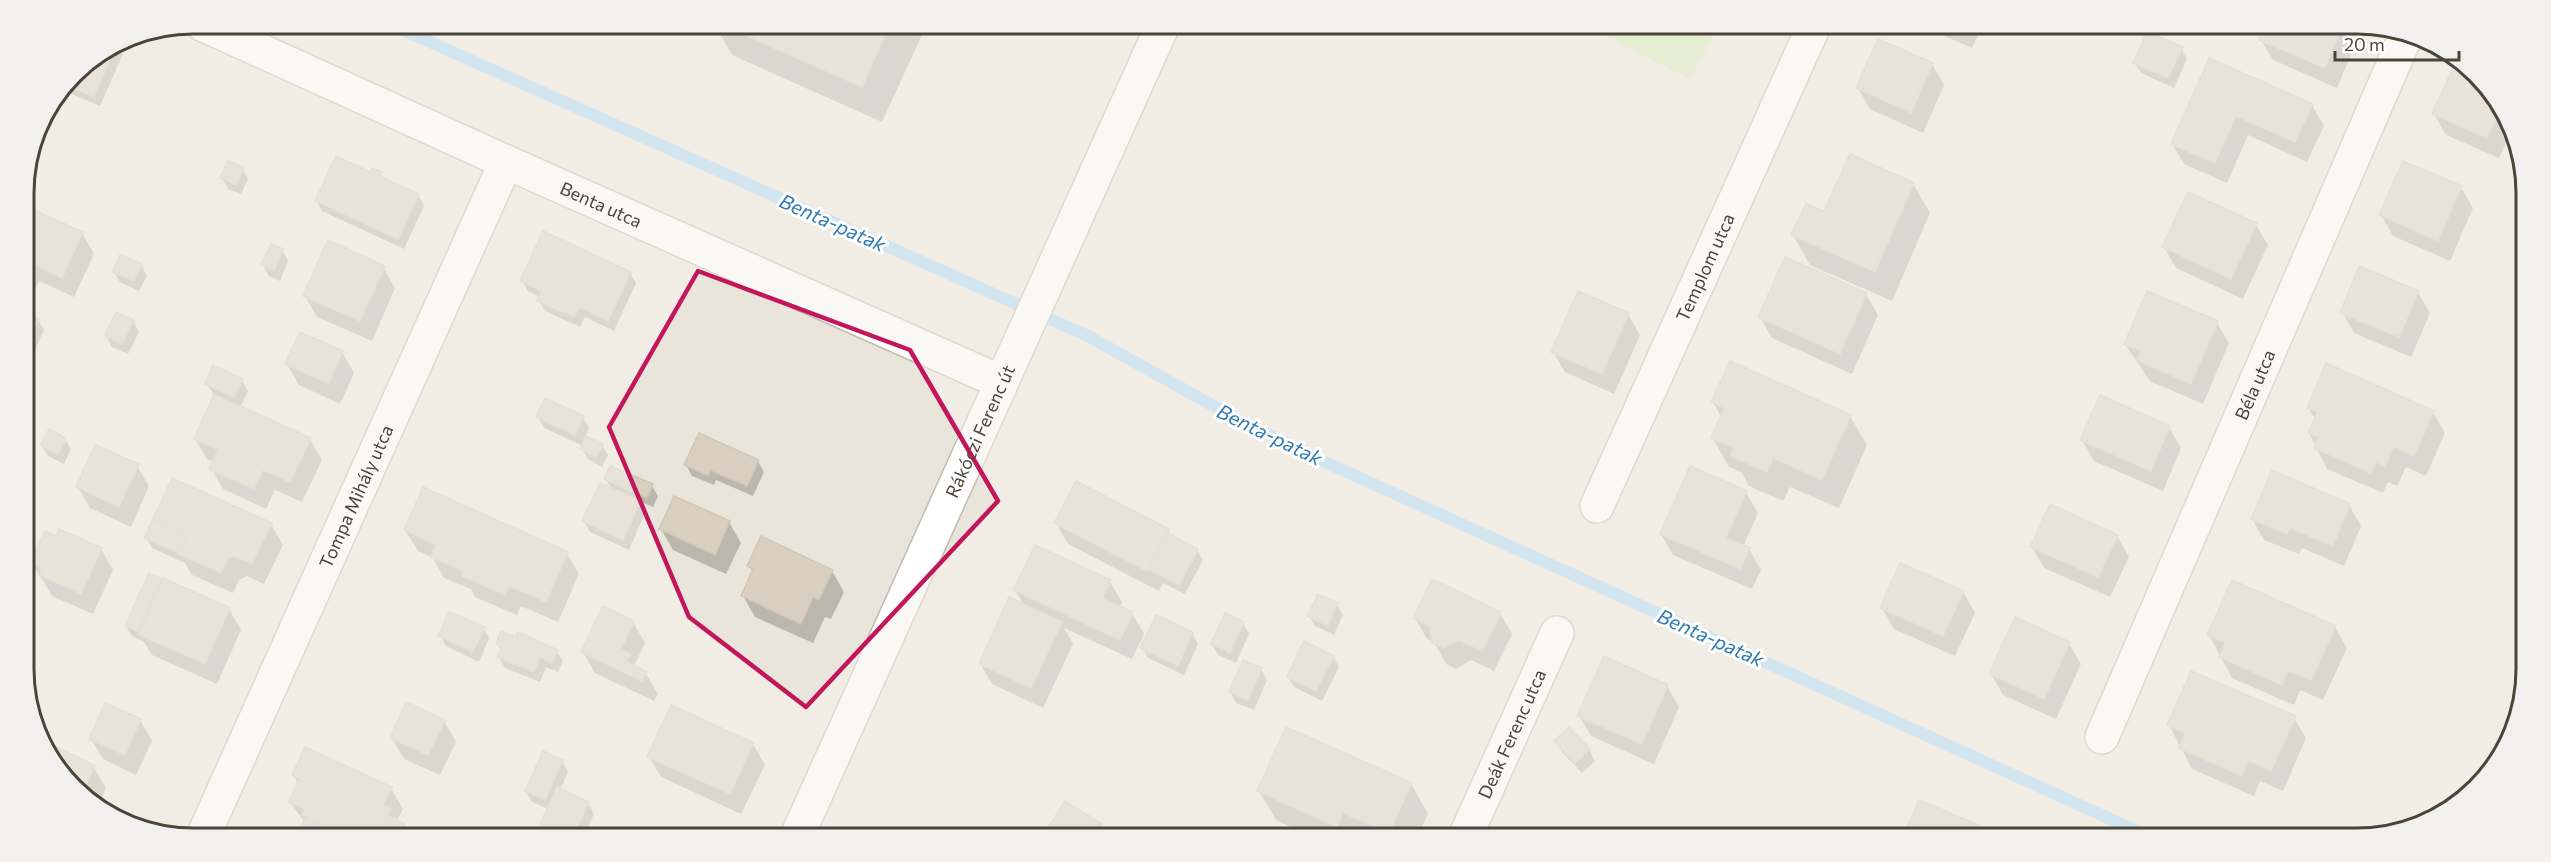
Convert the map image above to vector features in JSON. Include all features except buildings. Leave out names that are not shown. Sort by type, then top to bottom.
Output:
[{"type":"street","name":"Benta utca","points":[[226,35],[1001,382]]},
{"type":"street","name":"Rákóczi Ferenc út","points":[[801,828],[1157,35]]},
{"type":"street","name":"Templom utca","points":[[1597,506],[1810,35]]},
{"type":"street","name":"Béla utca","points":[[2102,737],[2403,42]]},
{"type":"street","name":"Tompa Mihály utca","points":[[207,828],[506,162]]},
{"type":"street","name":"Deák Ferenc utca","points":[[1469,827],[1557,633]]},
{"type":"highlighted area","points":[[698,271],[910,350],[998,501],[806,707],[689,617],[609,427]]},
{"type":"shaded area","points":[[2358,35],[2399,40],[2437,56],[2454,67],[2477,89],[2490,105],[2500,123],[2508,142],[2515,172],[2516,669],[2511,710],[2490,757],[2462,788],[2446,801],[2419,815],[2399,822],[2368,827],[193,828],[152,822],[114,806],[81,781],[56,748],[43,720],[38,700],[35,679],[35,183],[40,152],[47,132],[61,105],[81,81],[105,61],[132,47],[172,36]]},
{"type":"green space","points":[[1604,35],[1713,35],[1690,79]]},
{"type":"waterway","name":"Benta-patak","points":[[414,35],[1088,336],[1237,419],[1314,457],[2128,827]]}]
